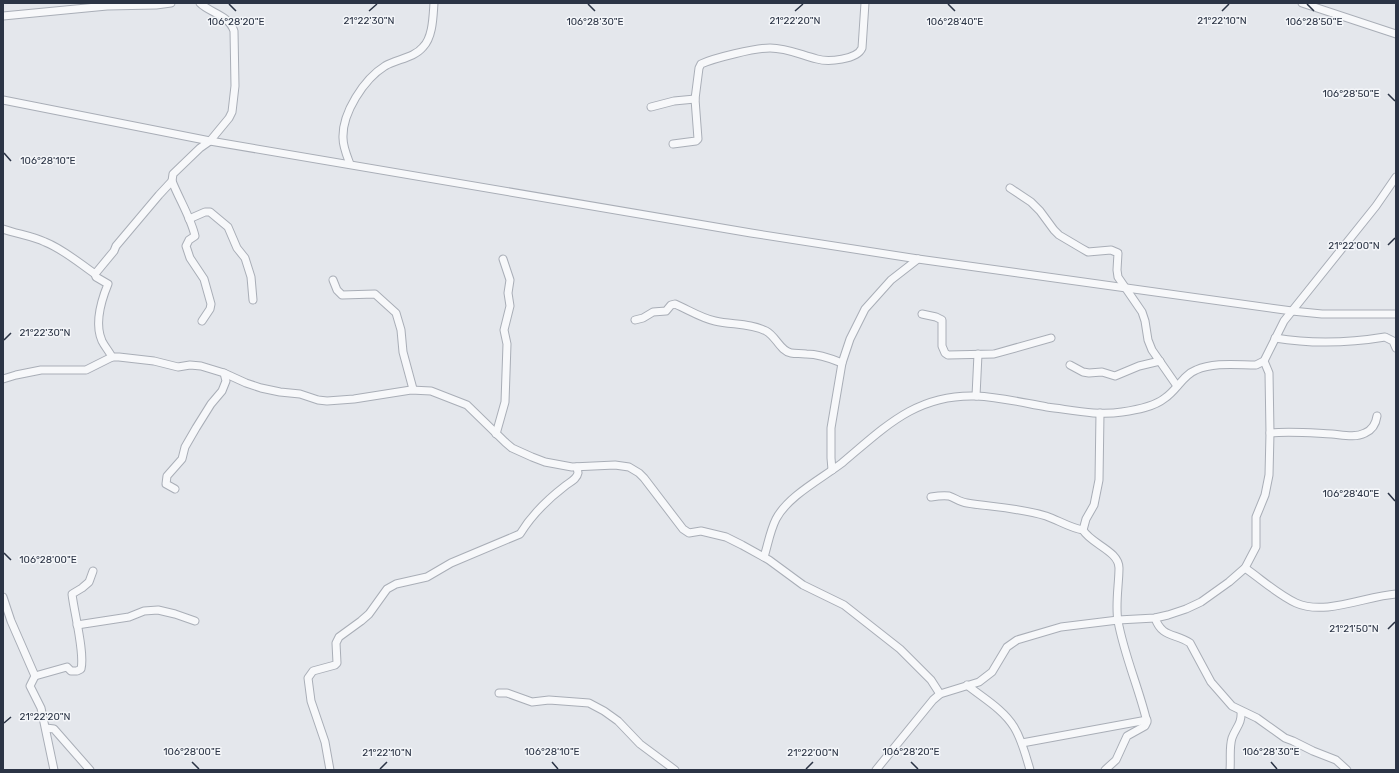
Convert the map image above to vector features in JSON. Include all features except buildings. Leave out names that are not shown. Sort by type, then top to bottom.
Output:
[{"type":"street","points":[[3,16],[107,6],[156,6],[171,3]]},
{"type":"street","points":[[95,274],[114,251],[116,246],[172,181],[174,174],[200,148],[210,141],[229,118],[232,112],[235,86],[233,27],[227,20],[200,3]]},
{"type":"street","points":[[350,164],[342,138],[345,119],[348,113],[361,91],[378,72],[391,63],[418,52],[424,46],[428,39],[434,3]]},
{"type":"street","points":[[673,144],[696,141],[698,139],[695,99],[698,68],[703,63],[731,55],[768,48],[787,50],[821,60],[836,60],[857,54],[861,50],[863,43],[865,3]]},
{"type":"street","points":[[1304,3],[1396,34]]},
{"type":"street","points":[[651,107],[674,101],[695,99]]},
{"type":"street","points":[[3,100],[210,141],[670,220],[918,259],[1292,311],[1322,314],[1396,314]]},
{"type":"street","points":[[764,557],[772,530],[780,512],[797,494],[832,470],[892,422],[922,404],[950,397],[976,396],[1100,413],[1122,412],[1158,403],[1166,398],[1195,370],[1219,366],[1256,365],[1264,361],[1280,327],[1376,206],[1396,177]]},
{"type":"street","points":[[172,181],[192,225],[195,236],[189,240],[186,246],[190,258],[204,279],[211,304],[210,309],[202,321]]},
{"type":"street","points":[[1010,188],[1031,202],[1059,235],[1088,252],[1111,250],[1118,253],[1118,277],[1142,312],[1148,340],[1152,350],[1177,386]]},
{"type":"street","points":[[189,218],[205,212],[210,212],[228,227],[237,248],[245,258],[251,277],[253,300]]},
{"type":"street","points":[[3,230],[36,238],[50,244],[108,284],[100,312],[99,330],[102,341],[109,350],[112,358]]},
{"type":"street","points":[[496,434],[505,402],[507,344],[504,330],[510,306],[508,293],[510,280],[503,259]]},
{"type":"street","points":[[832,470],[831,428],[842,363],[850,339],[865,309],[891,280],[918,259]]},
{"type":"street","points":[[333,280],[337,290],[342,295],[376,294],[395,311],[401,330],[403,352],[413,389]]},
{"type":"street","points":[[635,320],[643,318],[653,312],[663,312],[671,305],[676,304],[704,318],[716,322],[737,324],[764,330],[771,334],[782,348],[791,353],[822,356],[842,363]]},
{"type":"street","points":[[922,314],[942,320],[942,346],[944,353],[948,355],[994,354],[1051,338]]},
{"type":"street","points":[[1275,338],[1295,342],[1330,342],[1359,341],[1385,337],[1393,341],[1396,348]]},
{"type":"street","points":[[976,396],[978,354]]},
{"type":"street","points":[[3,379],[41,370],[86,370],[112,358],[146,360],[178,367],[195,365],[224,373],[261,388],[300,394],[318,400],[354,399],[413,389],[438,392],[467,405],[512,448],[532,457],[577,468],[621,465],[629,467],[639,473],[683,529],[689,533],[700,531],[726,537],[764,557],[803,585],[844,604],[900,649],[931,680],[940,694]]},
{"type":"street","points":[[1070,365],[1089,374],[1102,372],[1115,376],[1139,366],[1160,361]]},
{"type":"street","points":[[876,770],[940,694],[979,682],[988,676],[1007,647],[1014,641],[1061,627],[1118,620],[1155,618],[1186,609],[1201,602],[1229,582],[1245,568],[1256,547],[1256,517],[1265,495],[1269,475],[1269,373],[1264,361]]},
{"type":"street","points":[[175,489],[166,484],[167,476],[180,462],[185,447],[196,428],[211,404],[222,391],[226,381],[224,373]]},
{"type":"street","points":[[1083,530],[1086,519],[1094,505],[1099,480],[1100,413]]},
{"type":"street","points":[[1270,433],[1286,432],[1361,435],[1368,432],[1373,426],[1377,416]]},
{"type":"street","points":[[330,770],[325,742],[311,701],[308,678],[313,671],[335,665],[336,643],[338,637],[361,621],[387,589],[393,585],[427,577],[451,563],[520,534],[524,527],[541,508],[576,478],[578,473],[577,468]]},
{"type":"street","points":[[931,497],[941,495],[948,496],[966,502],[1030,511],[1052,518],[1083,530],[1092,540],[1118,561],[1118,620],[1127,657],[1147,720],[1144,726],[1126,736],[1116,760],[1105,770]]},
{"type":"street","points":[[1245,568],[1288,599],[1310,606],[1333,606],[1396,594]]},
{"type":"street","points":[[54,770],[41,708],[30,686],[35,676],[68,666],[71,671],[81,669],[82,659],[72,594],[89,582],[93,571]]},
{"type":"street","points":[[3,597],[11,621],[35,676]]},
{"type":"street","points":[[77,625],[129,617],[144,611],[158,610],[195,621]]},
{"type":"street","points":[[1155,618],[1159,629],[1190,642],[1211,682],[1232,706],[1257,718],[1285,738],[1313,752],[1336,760],[1347,770]]},
{"type":"street","points":[[967,686],[997,708],[1014,727],[1022,743],[1030,770]]},
{"type":"street","points":[[499,692],[507,693],[532,702],[549,700],[589,702],[618,721],[640,744],[675,770]]},
{"type":"street","points":[[1230,770],[1232,737],[1240,725],[1242,718],[1241,711]]},
{"type":"street","points":[[1022,743],[1147,720]]},
{"type":"street","points":[[46,728],[54,729],[90,770]]}]
